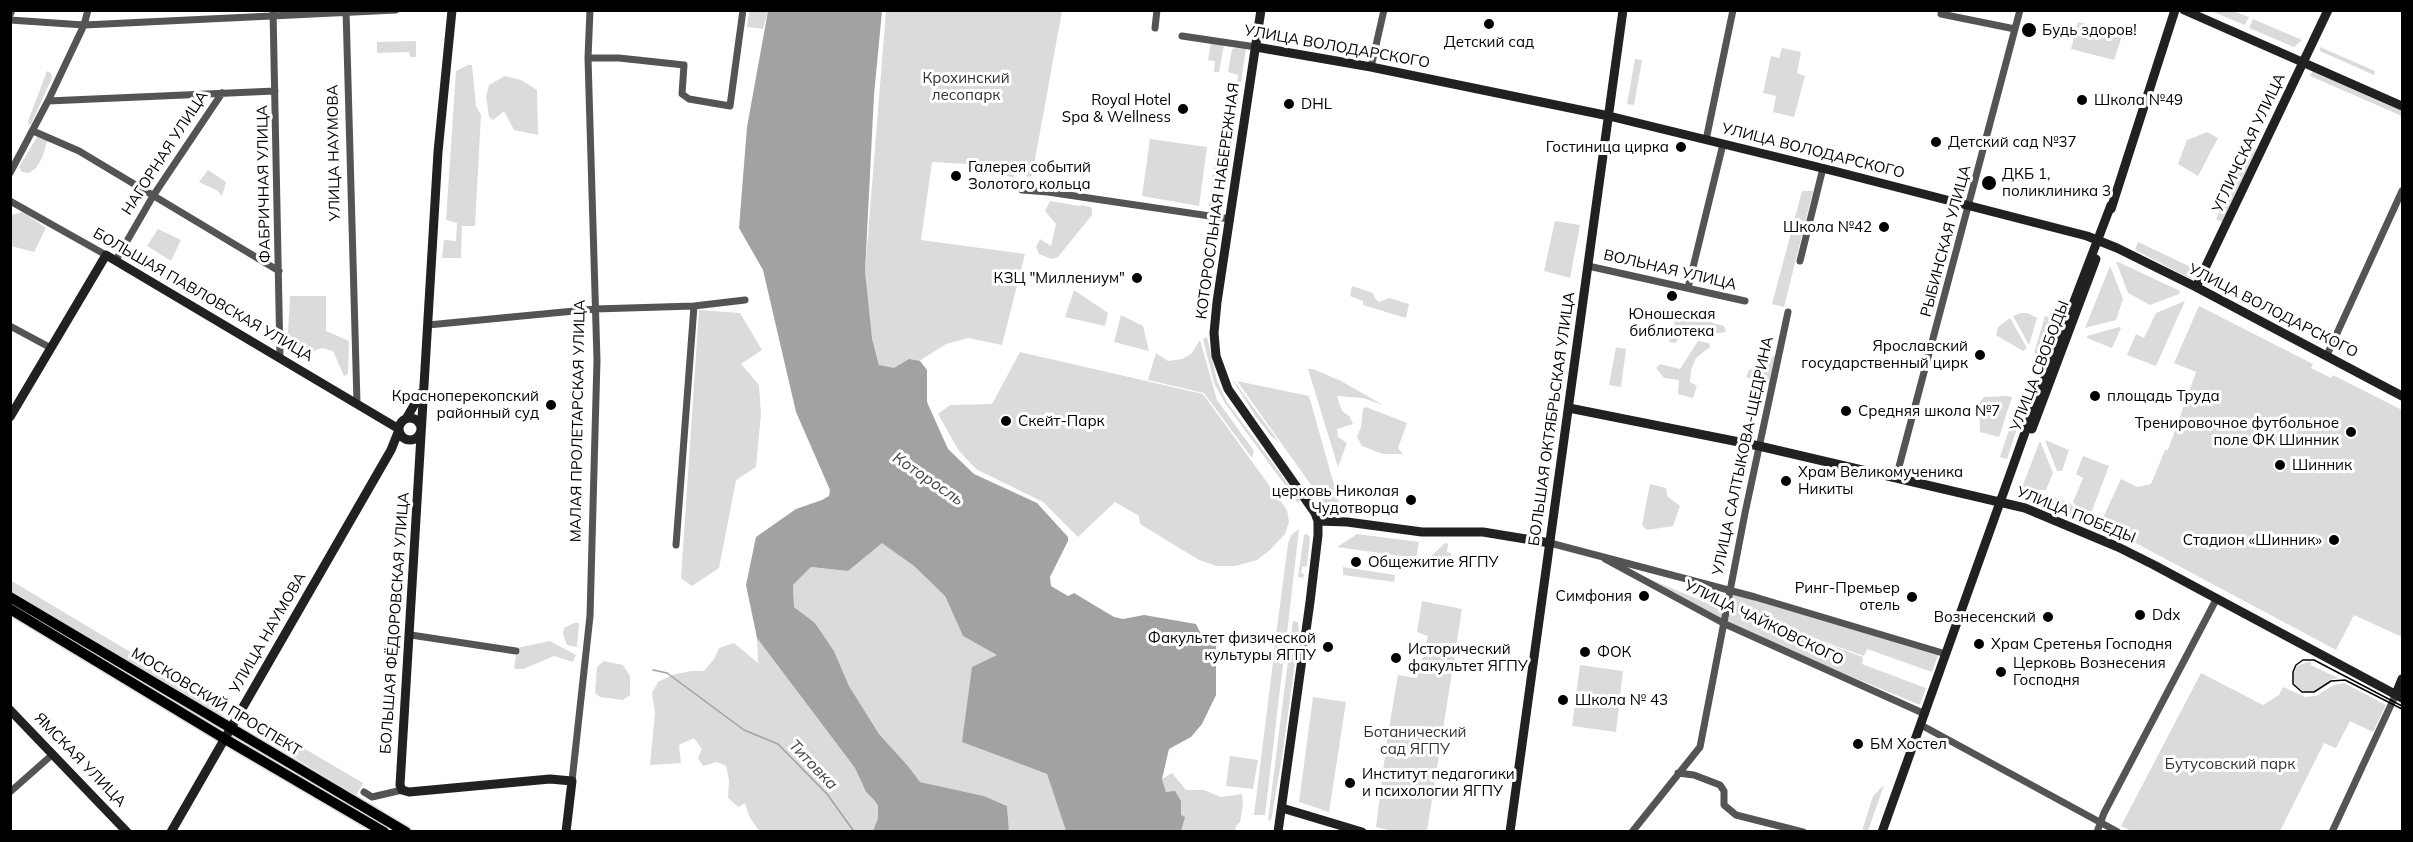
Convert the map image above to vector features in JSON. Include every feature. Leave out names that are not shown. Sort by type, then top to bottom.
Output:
[{"type":"main road","name":"БОЛЬШАЯ ФЁДОРОВСКАЯ УЛИЦА","points":[[402,790],[400,785],[411,635],[447,10]]},
{"type":"main road","name":"БОЛЬШАЯ ФЁДОРОВСКАЯ УЛИЦА","points":[[445,63],[452,10]]},
{"type":"main road","name":"КОТОРОСЛЬНАЯ НАБЕРЕЖНАЯ","points":[[1261,10],[1215,314],[1214,335],[1218,364],[1237,403],[1311,506],[1318,521]]},
{"type":"main road","name":"БОЛЬШАЯ ОКТЯБРЬСКАЯ УЛИЦА","points":[[1510,831],[1623,10]]},
{"type":"main road","name":"УЛИЦА СВОБОДЫ","points":[[1882,831],[1989,534],[2099,241],[2175,10]]},
{"type":"main road","points":[[2184,10],[2403,106]]},
{"type":"main road","name":"УГЛИЧСКАЯ УЛИЦА","points":[[2196,287],[2328,10]]},
{"type":"main road","name":"УЛИЦА ВОЛОДАРСКОГО","points":[[1256,47],[1371,67],[1609,116],[1823,168],[2099,241],[2196,287],[2403,396]]},
{"type":"main road","points":[[10,417],[105,255]]},
{"type":"main road","name":"БОЛЬШАЯ ПАВЛОВСКАЯ УЛИЦА","points":[[105,255],[399,429]]},
{"type":"main road","name":"БОЛЬШАЯ ФЁДОРОВСКАЯ УЛИЦА","points":[[405,419],[419,399],[424,382]]},
{"type":"main road","name":"УЛИЦА ПОБЕДЫ","points":[[1569,408],[1759,447],[2001,502],[2045,517],[2118,547],[2399,696]]},
{"type":"main road","name":"БОЛЬШАЯ ПАВЛОВСКАЯ УЛИЦА","points":[[379,416],[405,419]]},
{"type":"main road","points":[[408,440],[418,437],[422,429],[420,422],[416,419],[405,419],[399,429],[403,437],[418,449],[420,458]]},
{"type":"main road","name":"УЛИЦА НАУМОВА","points":[[171,831],[391,450],[399,429]]},
{"type":"main road","name":"УЛИЦА НАУМОВА","points":[[391,450],[397,443],[408,440]]},
{"type":"main road","points":[[1278,831],[1318,521]]},
{"type":"main road","name":"УЛИЦА ЧАЙКОВСКОГО","points":[[1318,521],[1347,522],[1422,532],[1483,532],[1550,543]]},
{"type":"main road","name":"МОСКОВСКИЙ ПРОСПЕКТ","points":[[10,597],[384,831]]},
{"type":"main road","name":"МОСКОВСКИЙ ПРОСПЕКТ","points":[[10,609],[228,734],[406,831]]},
{"type":"main road","points":[[2399,696],[2403,679]]},
{"type":"main road","name":"ЯМСКАЯ УЛИЦА","points":[[10,710],[127,831]]},
{"type":"main road","points":[[402,790],[409,792],[550,779],[572,781]]},
{"type":"main road","name":"МАЛАЯ ПРОЛЕТАРСКАЯ УЛИЦА","points":[[567,831],[572,781]]},
{"type":"main road","points":[[1282,808],[1362,831]]},
{"type":"street","points":[[10,15],[12,10]]},
{"type":"street","points":[[10,172],[48,101],[84,25],[88,10]]},
{"type":"street","points":[[10,20],[84,25],[274,13],[396,10]]},
{"type":"street","name":"МАЛАЯ ПРОЛЕТАРСКАЯ УЛИЦА","points":[[572,781],[590,616],[597,360],[588,58],[590,10]]},
{"type":"street","points":[[588,58],[619,58],[684,65],[682,94],[689,99],[730,106],[743,10]]},
{"type":"street","points":[[1155,28],[1157,10]]},
{"type":"street","points":[[1371,67],[1384,10]]},
{"type":"street","points":[[1706,140],[1733,10]]},
{"type":"street","name":"РЫБИНСКАЯ УЛИЦА","points":[[1896,478],[1970,206],[2020,10]]},
{"type":"street","name":"УЛИЦА НАУМОВА","points":[[346,11],[357,403]]},
{"type":"street","name":"ФАБРИЧНАЯ УЛИЦА","points":[[274,13],[280,357]]},
{"type":"street","points":[[1941,14],[2015,29]]},
{"type":"street","name":"УЛИЦА ВОЛОДАРСКОГО","points":[[1182,36],[1256,47]]},
{"type":"street","points":[[48,101],[275,92]]},
{"type":"street","name":"НАГОРНАЯ УЛИЦА","points":[[116,260],[153,196],[222,93]]},
{"type":"street","points":[[33,131],[79,150],[279,271]]},
{"type":"street","points":[[1688,288],[1723,144]]},
{"type":"street","points":[[1800,261],[1823,168]]},
{"type":"street","points":[[1022,190],[1230,219]]},
{"type":"street","points":[[2327,355],[2403,191]]},
{"type":"street","name":"БОЛЬШАЯ ПАВЛОВСКАЯ УЛИЦА","points":[[10,201],[105,255]]},
{"type":"street","name":"ВОЛЬНАЯ УЛИЦА","points":[[1588,266],[1745,301]]},
{"type":"street","points":[[428,324],[595,309],[694,306],[745,300]]},
{"type":"street","points":[[676,545],[694,306]]},
{"type":"street","name":"УЛИЦА САЛТЫКОВА-ЩЕДРИНА","points":[[1632,831],[1700,747],[1725,624],[1729,590],[1788,312]]},
{"type":"street","points":[[10,326],[51,348]]},
{"type":"street","name":"УЛИЦА ЧАЙКОВСКОГО","points":[[1550,543],[1729,590],[1946,654]]},
{"type":"street","name":"УЛИЦА ЧАЙКОВСКОГО","points":[[1593,553],[1725,624],[1925,714]]},
{"type":"street","points":[[2097,831],[2217,598]]},
{"type":"street","points":[[411,635],[516,651]]},
{"type":"street","points":[[2332,831],[2399,696]]},
{"type":"street","points":[[1921,725],[2118,831]]},
{"type":"street","points":[[10,792],[53,754]]},
{"type":"street","points":[[1678,773],[1694,775],[1720,785],[1724,791],[1724,806],[1736,815],[1803,831]]},
{"type":"street","points":[[364,792],[372,797],[402,790]]},
{"type":"green space","points":[[749,11],[768,11],[763,29],[747,27]]},
{"type":"green space","name":"Крохинский лесопарк","points":[[886,11],[1062,11],[1032,176],[1027,177],[1021,166],[1012,170],[1015,178],[999,174],[987,165],[932,162],[921,240],[1025,254],[1002,345],[968,338],[946,344],[900,373],[880,368],[867,317],[865,272]]},
{"type":"green space","points":[[2211,11],[2233,11],[2249,17],[2245,25]]},
{"type":"green space","points":[[2253,19],[2302,40],[2294,47],[2249,28]]},
{"type":"green space","points":[[2078,22],[2123,33],[2114,60],[2071,49]]},
{"type":"green space","points":[[416,41],[416,57],[410,57],[409,52],[377,53],[377,42]]},
{"type":"green space","points":[[1211,43],[1224,45],[1219,72],[1214,72],[1215,61],[1208,60]]},
{"type":"green space","points":[[2320,47],[2375,71],[2374,75],[2320,51]]},
{"type":"green space","points":[[1782,48],[1801,52],[1797,73],[1805,76],[1794,117],[1773,112],[1776,96],[1763,93],[1771,56],[1779,58]]},
{"type":"green space","points":[[1232,49],[1246,49],[1221,211],[1210,210],[1216,149],[1227,150],[1238,75],[1228,72]]},
{"type":"green space","points":[[1635,59],[1642,60],[1634,105],[1627,104]]},
{"type":"green space","points":[[472,65],[476,106],[481,115],[475,226],[462,226],[461,258],[442,258],[444,240],[456,241],[457,223],[446,220],[456,71]]},
{"type":"green space","points":[[2313,70],[2402,110],[2402,116],[2310,76]]},
{"type":"green space","points":[[47,71],[51,73],[52,78],[29,126],[28,121]]},
{"type":"green space","points":[[505,76],[521,80],[537,90],[538,135],[514,130],[504,111],[493,120],[489,117],[486,96],[489,85]]},
{"type":"green space","points":[[2207,132],[2218,138],[2198,176],[2178,164],[2187,140]]},
{"type":"green space","points":[[37,137],[50,141],[47,142],[36,168],[29,173],[22,172],[19,167]]},
{"type":"green space","points":[[1150,139],[1207,147],[1199,206],[1142,196]]},
{"type":"green space","points":[[2250,147],[2256,150],[2222,222],[2216,219]]},
{"type":"green space","points":[[208,170],[226,182],[222,196],[218,191],[199,182]]},
{"type":"green space","points":[[1802,191],[1813,191],[1784,307],[1772,304]]},
{"type":"green space","points":[[1050,201],[1082,205],[1091,207],[1092,210],[1092,215],[1058,257],[1051,259],[1039,254],[1036,247],[1040,239],[1051,246],[1056,224],[1045,211]]},
{"type":"green space","points":[[23,212],[46,228],[34,252],[11,246],[11,215]]},
{"type":"green space","points":[[1555,221],[1580,225],[1570,278],[1544,271]]},
{"type":"green space","points":[[158,229],[181,240],[171,261],[147,246]]},
{"type":"green space","points":[[2138,242],[2195,269],[2191,279],[2135,250]]},
{"type":"green space","points":[[2116,261],[2180,291],[2179,294],[2150,305],[2128,293]]},
{"type":"green space","points":[[2110,266],[2123,299],[2116,320],[2085,328]]},
{"type":"green space","points":[[1352,286],[1373,293],[1379,302],[1389,298],[1409,304],[1406,318],[1363,305],[1363,301],[1350,296]]},
{"type":"green space","points":[[1074,290],[1108,313],[1105,326],[1065,317]]},
{"type":"green space","points":[[290,296],[326,296],[326,331],[349,341],[348,374],[344,376],[333,351],[322,348],[306,354],[287,348]]},
{"type":"green space","points":[[2185,301],[2156,366],[2127,355],[2136,334],[2144,338],[2156,313]]},
{"type":"green space","name":"Шинник","points":[[2199,306],[2313,364],[2311,368],[2331,378],[2333,375],[2402,410],[2402,637],[2354,615],[2336,650],[2100,524],[2121,479],[2137,487],[2151,484],[2165,450],[2168,450],[2196,372],[2174,363]]},
{"type":"green space","points":[[699,310],[740,313],[762,350],[741,364],[759,385],[761,414],[756,467],[736,480],[719,568],[692,586],[681,578]]},
{"type":"green space","points":[[2027,313],[2037,318],[2029,345],[2013,316]]},
{"type":"green space","points":[[1681,314],[1724,326],[1726,332],[1703,335],[1684,333],[1675,343],[1669,342],[1676,318]]},
{"type":"green space","points":[[1121,315],[1143,326],[1149,351],[1114,342]]},
{"type":"green space","points":[[2045,316],[2055,319],[2043,356],[2034,353]]},
{"type":"green space","points":[[2010,318],[2027,348],[2023,351],[1996,335],[1998,327]]},
{"type":"green space","points":[[2121,328],[2112,348],[2087,338],[2087,336]]},
{"type":"green space","points":[[1207,337],[1217,381],[1227,402],[1300,500],[1298,503],[1225,403],[1214,383],[1203,339]]},
{"type":"green space","points":[[1200,340],[1217,400],[1254,451],[1252,458],[1204,393],[1148,380],[1156,353],[1168,361],[1182,359],[1191,354]]},
{"type":"green space","points":[[1698,341],[1709,343],[1710,347],[1696,358],[1691,370],[1690,382],[1697,386],[1693,398],[1678,394],[1679,380],[1664,378],[1656,368],[1660,364],[1680,369]]},
{"type":"green space","points":[[1616,347],[1626,349],[1621,387],[1609,385]]},
{"type":"green space","points":[[1020,352],[1203,394],[1287,510],[1289,522],[1285,534],[1257,560],[1235,566],[1217,566],[1199,560],[1140,524],[1139,516],[1115,502],[1078,537],[1043,502],[976,469],[959,451],[938,414],[950,405],[992,404]]},
{"type":"green space","points":[[1776,354],[1770,386],[1746,377],[1749,370],[1761,366]]},
{"type":"green space","points":[[1308,369],[1341,381],[1383,405],[1363,398],[1337,396],[1342,411],[1350,417],[1353,424],[1337,429],[1338,437],[1347,443],[1338,467]]},
{"type":"green space","points":[[1234,381],[1279,442],[1256,417]]},
{"type":"green space","points":[[1237,381],[1309,396],[1342,513],[1331,513]]},
{"type":"green space","points":[[1984,397],[2012,397],[1999,437],[1980,432],[1979,403]]},
{"type":"green space","points":[[2019,399],[2026,401],[2007,459],[2000,457]]},
{"type":"green space","points":[[1366,407],[1407,423],[1398,448],[1403,454],[1383,454],[1362,446],[1357,437],[1361,427],[1363,409]]},
{"type":"green space","points":[[2045,440],[2069,450],[2062,471],[2057,471]]},
{"type":"green space","points":[[2040,441],[2053,473],[2046,490],[2021,490]]},
{"type":"green space","points":[[2083,456],[2109,466],[2088,521],[2073,502],[2083,478],[2076,474]]},
{"type":"green space","points":[[1650,484],[1666,488],[1667,496],[1680,506],[1673,526],[1647,530],[1642,525]]},
{"type":"green space","points":[[2023,493],[2046,494],[2070,503],[2083,520]]},
{"type":"green space","points":[[1299,529],[1284,660],[1273,658],[1288,544],[1291,535]]},
{"type":"green space","points":[[1307,534],[1310,537],[1307,566],[1302,567],[1303,578],[1298,577],[1304,535]]},
{"type":"green space","points":[[1357,534],[1419,542],[1416,558],[1337,547]]},
{"type":"green space","points":[[882,542],[914,566],[945,596],[963,636],[998,655],[962,742],[1047,774],[1066,831],[1009,831],[1007,806],[984,796],[920,782],[879,734],[849,686],[834,651],[815,623],[794,607],[793,585],[811,567],[848,571]]},
{"type":"green space","points":[[1445,543],[1448,544],[1447,552],[1451,553],[1451,558],[1455,559],[1455,566],[1425,562]]},
{"type":"green space","points":[[1343,567],[1395,575],[1394,582],[1343,575]]},
{"type":"green space","points":[[1645,577],[1726,611],[1725,623],[1645,580]]},
{"type":"green space","points":[[10,580],[228,709],[223,715],[215,716],[11,590]]},
{"type":"green space","points":[[1730,591],[1938,655],[1932,672],[1867,649],[1864,656],[1739,611],[1863,657],[1862,664],[1926,688],[1920,705],[1725,624]]},
{"type":"green space","name":"Ботанический сад ЯГПУ","points":[[1422,601],[1462,609],[1427,831],[1393,831],[1376,827],[1398,675],[1417,678],[1428,636],[1417,632]]},
{"type":"green space","points":[[1293,621],[1298,622],[1299,633],[1271,821],[1268,820]]},
{"type":"green space","points":[[579,623],[577,647],[567,645],[563,634],[564,628]]},
{"type":"green space","points":[[757,638],[855,768],[866,792],[878,806],[878,818],[873,832],[759,831],[749,816],[745,803],[738,807],[728,798],[729,780],[726,766],[717,762],[703,766],[698,758],[702,749],[694,738],[679,745],[681,763],[650,765],[655,713],[652,693],[658,682],[672,675],[704,671],[714,659],[719,648],[734,643],[758,663]]},
{"type":"green space","points":[[550,641],[576,655],[573,662],[554,656],[523,669],[514,669],[517,648]]},
{"type":"green space","points":[[604,661],[623,665],[630,676],[630,695],[623,700],[600,697],[595,693],[597,667]]},
{"type":"green space","points":[[1273,662],[1283,664],[1265,815],[1254,815]]},
{"type":"green space","points":[[2311,662],[2311,665],[2338,678],[2330,680],[2312,692],[2303,691],[2295,685],[2293,676],[2297,666]]},
{"type":"green space","points":[[1580,665],[1623,671],[1616,732],[1572,726]]},
{"type":"green space","name":"Бутусовский парк","points":[[2201,673],[2263,705],[2279,695],[2283,687],[2305,697],[2316,696],[2334,685],[2344,683],[2386,705],[2373,732],[2350,721],[2336,748],[2324,743],[2280,831],[2131,831],[2121,826]]},
{"type":"green space","points":[[1313,697],[1346,702],[1329,812],[1299,802]]},
{"type":"green space","points":[[249,716],[363,783],[356,796],[250,730],[246,722]]},
{"type":"green space","points":[[1230,756],[1258,760],[1253,789],[1226,786]]},
{"type":"green space","points":[[1172,773],[1186,790],[1204,790],[1221,797],[1242,794],[1243,805],[1236,831],[1181,831],[1181,816],[1166,792],[1162,779]]},
{"type":"green space","points":[[1884,785],[1868,831],[1862,831],[1873,796]]},
{"type":"water","name":"Которосль","points":[[768,11],[882,11],[874,95],[865,272],[872,338],[879,365],[894,368],[909,359],[920,361],[927,370],[927,402],[948,449],[974,474],[1037,503],[1068,537],[1050,577],[1051,586],[1068,596],[1074,593],[1114,617],[1123,619],[1144,615],[1196,624],[1203,638],[1216,644],[1216,695],[1202,724],[1191,737],[1169,749],[1162,779],[1166,792],[1175,791],[1181,801],[1181,815],[1185,817],[1181,831],[1066,831],[1047,774],[962,742],[972,667],[997,655],[963,636],[945,596],[914,566],[882,543],[848,571],[811,567],[793,585],[794,607],[815,623],[834,651],[849,686],[879,734],[920,782],[984,796],[1007,806],[1009,831],[873,831],[878,818],[878,806],[875,801],[866,792],[855,768],[757,638],[746,585],[756,537],[796,509],[829,496],[830,490],[796,412],[763,270],[739,228],[747,127]]},
{"type":"waterway","name":"Титовка","points":[[653,670],[667,673],[744,730],[778,744],[827,794],[853,830],[857,832]]},
{"type":"tram line","points":[[2402,706],[2314,660],[2303,660],[2296,665],[2293,672],[2293,684],[2302,692],[2314,692],[2331,681],[2345,680],[2402,709]]},
{"type":"place","name":"Детский сад","points":[[1489,24]]},
{"type":"place","name":"Будь здоров!","points":[[2029,30]]},
{"type":"place","name":"Школа №49","points":[[2082,100]]},
{"type":"place","name":"DHL","points":[[1289,104]]},
{"type":"place","name":"Royal Hotel Spa & Wеllness","points":[[1183,109]]},
{"type":"place","name":"Детский сад №37","points":[[1936,142]]},
{"type":"place","name":"Гостиница цирка","points":[[1681,147]]},
{"type":"place","name":"Галерея событий Золотого кольца","points":[[956,176]]},
{"type":"place","name":"ДКБ 1, поликлиника 3","points":[[1989,183]]},
{"type":"place","name":"Школа №42","points":[[1884,227]]},
{"type":"place","name":"КЗЦ \"Миллениум\"","points":[[1137,278]]},
{"type":"place","name":"Юношеская библиотека","points":[[1672,296]]},
{"type":"place","name":"Ярославский государственный цирк","points":[[1980,355]]},
{"type":"place","name":"площадь Труда","points":[[2095,396]]},
{"type":"place","name":"Красноперекопский районный суд","points":[[551,405]]},
{"type":"place","name":"Средняя школа №7","points":[[1846,411]]},
{"type":"place","name":"Скейт-Парк","points":[[1006,421]]},
{"type":"place","name":"Тренировочное футбольное поле ФК Шинник","points":[[2351,432]]},
{"type":"place","name":"Шинник","points":[[2280,465]]},
{"type":"place","name":"Храм Великомученика Никиты","points":[[1786,481]]},
{"type":"place","name":"церковь Николая Чудотворца","points":[[1411,500]]},
{"type":"place","name":"Стадион «Шинник»","points":[[2334,540]]},
{"type":"place","name":"Общежитие ЯГПУ","points":[[1356,562]]},
{"type":"place","name":"Симфония","points":[[1644,596]]},
{"type":"place","name":"Ринг-Премьер отель","points":[[1912,597]]},
{"type":"place","name":"Ddx","points":[[2140,615]]},
{"type":"place","name":"Вознесенский","points":[[2048,617]]},
{"type":"place","name":"Храм Сретенья Господня","points":[[1979,644]]},
{"type":"place","name":"Факультет физической культуры ЯГПУ","points":[[1328,647]]},
{"type":"place","name":"ФОК","points":[[1585,652]]},
{"type":"place","name":"Исторический факультет ЯГПУ","points":[[1396,658]]},
{"type":"place","name":"Церковь Вознесения Господня","points":[[2001,672]]},
{"type":"place","name":"Школа № 43","points":[[1563,700]]},
{"type":"place","name":"БМ Хостел","points":[[1858,744]]},
{"type":"place","name":"Институт педагогики и психологии ЯГПУ","points":[[1350,783]]}]
